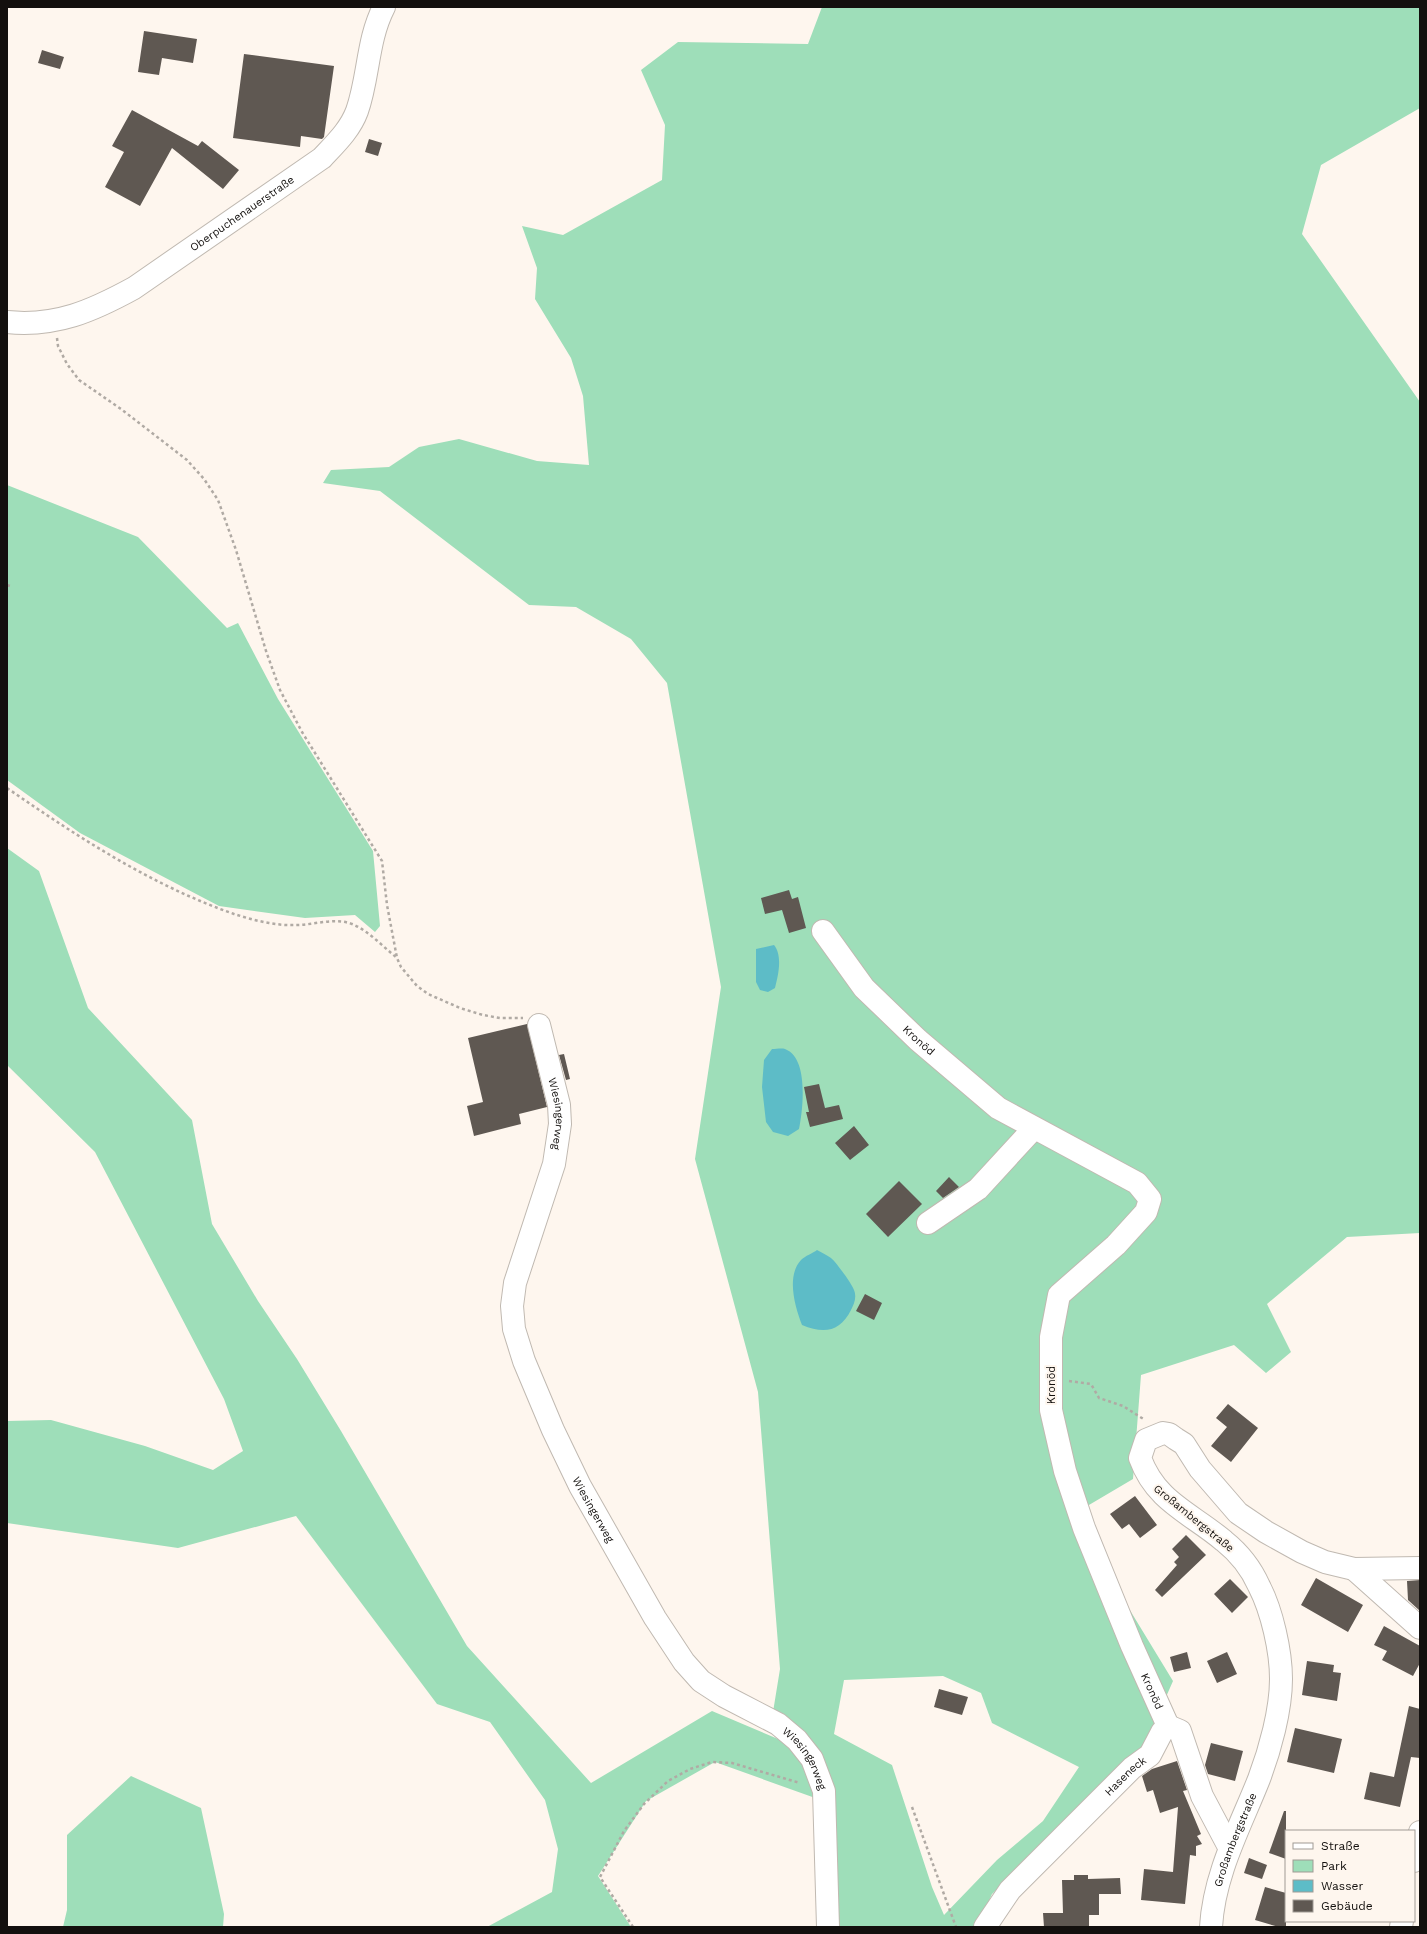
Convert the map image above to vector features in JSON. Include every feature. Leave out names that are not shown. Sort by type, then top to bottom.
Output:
[{"type":"street","name":"Oberpuchenauerstraße","points":[[7,322],[55,322],[77,316],[102,305],[134,288],[322,158],[342,137],[357,112],[370,47],[378,19],[384,7]]},
{"type":"street","name":"Kronöd","points":[[823,931],[864,988],[918,1040],[998,1108],[1136,1183],[1150,1199],[1146,1212],[1116,1245],[1059,1295],[1051,1337],[1051,1410],[1065,1471],[1084,1528],[1132,1646],[1168,1726]]},
{"type":"street","name":"Wiesingerweg","points":[[539,1025],[559,1105],[560,1124],[554,1164],[515,1283],[512,1306],[514,1329],[524,1361],[553,1430],[580,1486],[655,1618],[684,1662],[701,1681],[724,1696],[778,1724],[798,1740],[812,1759],[824,1791],[828,1927]]},
{"type":"street","points":[[928,1223],[978,1189],[1034,1128]]},
{"type":"street","points":[[1162,1434],[1169,1434],[1184,1444],[1200,1470],[1238,1513],[1251,1523],[1302,1552],[1325,1562],[1354,1569],[1420,1568]]},
{"type":"street","name":"Großambergstraße","points":[[1162,1434],[1146,1440],[1140,1458],[1145,1473],[1153,1485],[1167,1498],[1224,1541],[1252,1572],[1264,1595],[1278,1648],[1282,1679],[1279,1707],[1270,1745],[1260,1778],[1230,1847],[1218,1885],[1211,1927]]},
{"type":"street","points":[[1354,1569],[1420,1628]]},
{"type":"street","points":[[1168,1726],[1180,1731],[1202,1796],[1230,1847]]},
{"type":"street","name":"Haseneck","points":[[985,1927],[1010,1890],[1132,1768],[1150,1755],[1162,1732],[1168,1726]]},
{"type":"street","points":[[1415,1856],[1420,1832]]},
{"type":"path","points":[[55,322],[58,346],[67,364],[79,380],[133,417],[187,460],[204,478],[218,500],[236,550],[266,651],[280,690],[302,732],[382,861],[387,905],[396,958]]},
{"type":"path","points":[[7,788],[92,844],[178,892],[214,907],[258,920],[284,925],[335,921],[352,924],[371,936],[396,958],[408,977],[428,994],[460,1008],[483,1015],[500,1018],[530,1018],[539,1025]]},
{"type":"path","points":[[1051,1385],[1068,1381],[1091,1384],[1099,1398],[1123,1406],[1162,1434]]},
{"type":"path","points":[[633,1927],[600,1877],[624,1831],[644,1804],[668,1781],[690,1768],[712,1762],[732,1763],[824,1791]]},
{"type":"path","points":[[912,1807],[956,1927]]},
{"type":"green space","points":[[822,7],[1420,7],[1420,108],[1321,165],[1302,234],[1420,402],[1420,1233],[1347,1237],[1267,1304],[1291,1352],[1266,1373],[1234,1345],[1141,1375],[1133,1479],[1072,1515],[1173,1681],[1144,1747],[1045,1845],[992,1894],[977,1927],[834,1927],[835,1790],[810,1742],[773,1712],[780,1669],[758,1392],[695,1159],[721,987],[667,683],[631,639],[576,607],[529,605],[380,491],[323,483],[331,470],[389,467],[419,447],[459,439],[537,461],[589,465],[583,396],[571,358],[535,299],[537,268],[522,226],[563,235],[662,180],[665,125],[641,70],[678,42],[808,44]],"holes":[[[943,1676],[981,1693],[992,1723],[1079,1767],[1043,1821],[997,1860],[944,1915],[932,1887],[892,1765],[834,1734],[844,1680]]]},
{"type":"green space","points":[[7,485],[138,537],[227,628],[238,623],[278,699],[373,851],[380,926],[375,932],[355,915],[305,918],[219,906],[80,833],[7,780]]},
{"type":"green space","points":[[7,848],[39,871],[88,1008],[192,1120],[212,1224],[258,1301],[297,1359],[341,1431],[467,1646],[591,1783],[712,1711],[790,1744],[811,1769],[818,1799],[715,1762],[646,1801],[598,1876],[631,1927],[487,1927],[552,1892],[558,1849],[545,1800],[490,1722],[437,1704],[296,1516],[178,1548],[7,1523],[7,1421],[51,1420],[145,1446],[213,1470],[243,1451],[224,1399],[95,1152],[7,1065]]},
{"type":"green space","points":[[131,1776],[201,1808],[224,1914],[223,1927],[63,1927],[67,1910],[67,1835]]},
{"type":"water","points":[[774,945],[777,950],[779,960],[778,972],[775,988],[768,992],[760,990],[756,982],[756,949]]},
{"type":"water","points":[[772,1049],[785,1049],[793,1054],[798,1062],[801,1073],[803,1097],[799,1129],[788,1136],[773,1132],[766,1122],[762,1087],[764,1060]]},
{"type":"water","points":[[817,1250],[831,1258],[844,1273],[854,1290],[855,1295],[851,1310],[842,1323],[831,1329],[824,1330],[817,1330],[802,1325],[793,1292],[796,1267],[801,1260]]},
{"type":"building","points":[[144,31],[197,39],[193,63],[162,58],[159,75],[138,72]]},
{"type":"building","points":[[42,50],[64,57],[60,69],[38,63]]},
{"type":"building","points":[[244,54],[334,66],[324,137],[322,139],[301,136],[300,147],[233,138]]},
{"type":"building","points":[[132,110],[198,146],[202,141],[239,170],[223,189],[172,148],[140,206],[105,187],[124,152],[112,146]]},
{"type":"building","points":[[369,139],[382,143],[378,156],[365,152]]},
{"type":"building","points":[[789,890],[792,899],[798,897],[806,928],[789,933],[782,910],[765,914],[761,898]]},
{"type":"building","points":[[527,1024],[547,1107],[519,1114],[521,1124],[474,1136],[467,1106],[483,1102],[468,1038]]},
{"type":"building","points":[[564,1054],[570,1079],[566,1080],[559,1055]]},
{"type":"building","points":[[819,1084],[825,1108],[839,1105],[843,1119],[810,1127],[806,1112],[809,1112],[804,1087]]},
{"type":"building","points":[[854,1126],[869,1145],[850,1160],[835,1143]]},
{"type":"building","points":[[949,1177],[959,1187],[943,1198],[936,1191]]},
{"type":"building","points":[[899,1181],[922,1204],[888,1237],[866,1214]]},
{"type":"building","points":[[865,1294],[882,1303],[874,1320],[856,1311]]},
{"type":"building","points":[[1228,1404],[1258,1428],[1231,1462],[1211,1446],[1227,1427],[1216,1418]]},
{"type":"building","points":[[1135,1496],[1157,1525],[1140,1538],[1129,1524],[1122,1529],[1110,1514]]},
{"type":"building","points":[[1186,1535],[1206,1555],[1162,1597],[1155,1590],[1177,1565],[1174,1562],[1179,1557],[1172,1549]]},
{"type":"building","points":[[1316,1578],[1363,1605],[1348,1632],[1301,1605]]},
{"type":"building","points":[[1230,1579],[1248,1597],[1232,1613],[1214,1594]]},
{"type":"building","points":[[1420,1580],[1420,1611],[1408,1600],[1407,1581]]},
{"type":"building","points":[[1384,1626],[1420,1646],[1420,1663],[1413,1676],[1382,1660],[1387,1651],[1374,1645]]},
{"type":"building","points":[[1187,1652],[1191,1668],[1174,1672],[1170,1657]]},
{"type":"building","points":[[1227,1652],[1237,1674],[1217,1683],[1207,1661]]},
{"type":"building","points":[[1307,1661],[1334,1665],[1333,1672],[1341,1673],[1337,1701],[1302,1695]]},
{"type":"building","points":[[939,1689],[968,1697],[962,1715],[934,1707]]},
{"type":"building","points":[[1409,1706],[1420,1709],[1420,1758],[1411,1757],[1400,1807],[1364,1799],[1370,1772],[1394,1777]]},
{"type":"building","points":[[1295,1728],[1342,1739],[1334,1773],[1287,1762]]},
{"type":"building","points":[[1211,1743],[1243,1751],[1235,1781],[1208,1774],[1205,1765]]},
{"type":"building","points":[[1177,1761],[1187,1790],[1183,1791],[1201,1834],[1197,1836],[1202,1844],[1196,1846],[1196,1856],[1190,1855],[1185,1904],[1141,1900],[1144,1869],[1173,1872],[1178,1807],[1160,1813],[1153,1790],[1147,1792],[1142,1776],[1152,1769]]},
{"type":"building","points":[[1284,1811],[1286,1811],[1285,1859],[1269,1853]]},
{"type":"building","points":[[1249,1858],[1267,1865],[1262,1879],[1244,1873]]},
{"type":"building","points":[[1074,1875],[1088,1875],[1088,1879],[1120,1878],[1121,1894],[1099,1894],[1099,1915],[1089,1915],[1089,1927],[1044,1927],[1043,1913],[1063,1913],[1062,1880],[1074,1880]]},
{"type":"building","points":[[1265,1887],[1285,1893],[1286,1927],[1279,1927],[1255,1920]]}]
